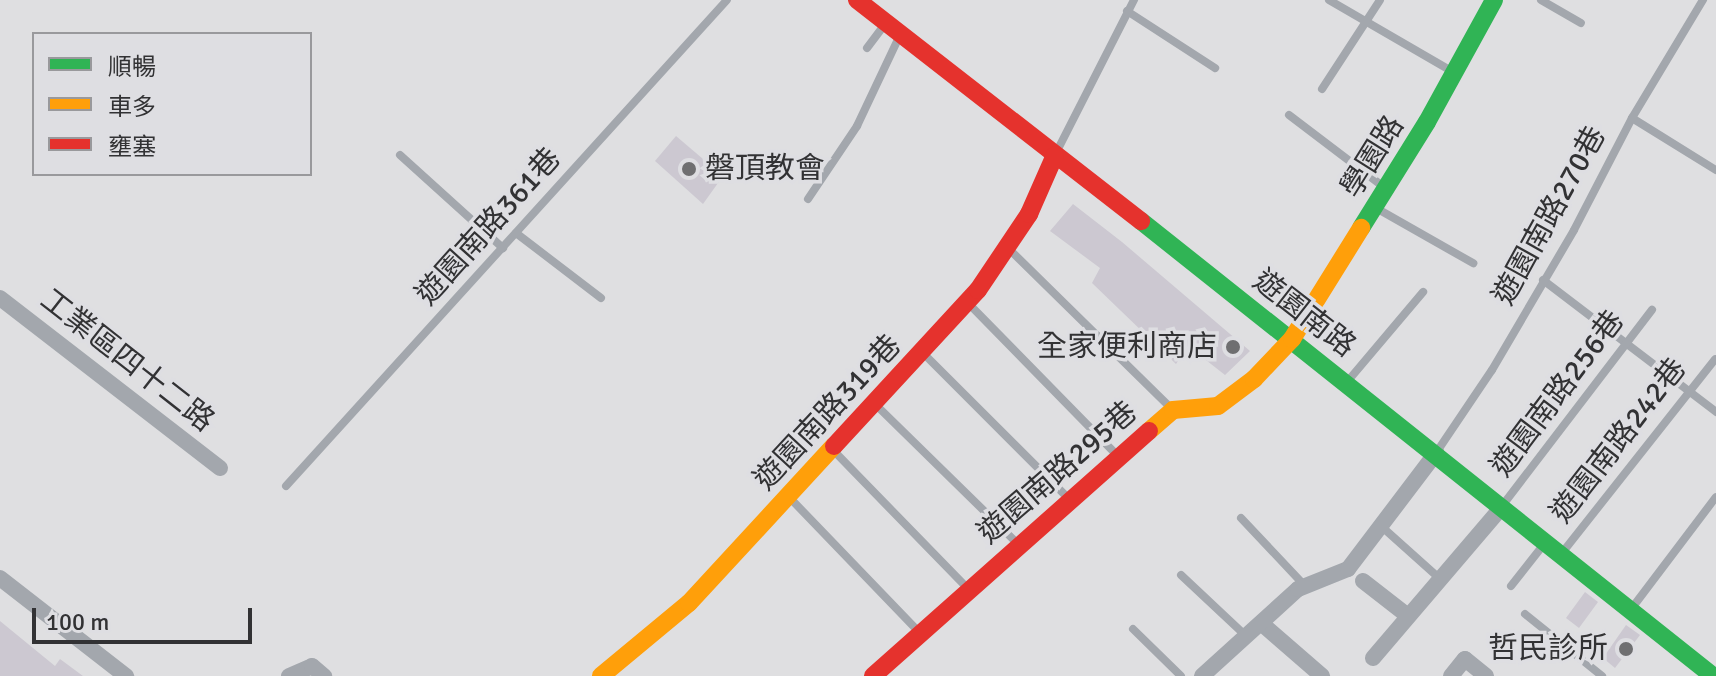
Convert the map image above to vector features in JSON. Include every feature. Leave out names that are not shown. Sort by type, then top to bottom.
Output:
[{"type":"street","name":"遊園南路","points":[[857,0],[1710,670]]},
{"type":"street","name":"學園路","points":[[1292,339],[1375,207],[1494,0]]},
{"type":"street","name":"遊園南路319巷","points":[[601,676],[689,603],[967,302],[1029,214],[1055,155]]},
{"type":"street","name":"工業區四十二路","points":[[0,298],[220,468]]},
{"type":"street","name":"遊園南路295巷","points":[[873,676],[919,632],[1173,410],[1218,406],[1254,379],[1292,339]]},
{"type":"street","points":[[1202,676],[1305,586],[1348,569],[1436,453]]},
{"type":"street","points":[[1373,658],[1502,507]]},
{"type":"street","points":[[0,578],[126,676]]},
{"type":"street","points":[[1363,581],[1408,616]]},
{"type":"street","points":[[1261,623],[1322,676]]},
{"type":"street","points":[[1451,676],[1465,659],[1486,676]]},
{"type":"street","points":[[289,676],[312,666],[324,676]]},
{"type":"lane","name":"遊園南路361巷","points":[[286,486],[727,0]]},
{"type":"lane","points":[[1055,155],[1134,0]]},
{"type":"lane","points":[[1329,0],[1454,72]]},
{"type":"lane","points":[[1322,89],[1380,0]]},
{"type":"lane","points":[[1541,0],[1581,23]]},
{"type":"lane","name":"遊園南路270巷","points":[[1436,453],[1492,370],[1574,230],[1632,118],[1703,0]]},
{"type":"lane","points":[[1127,11],[1215,68]]},
{"type":"lane","points":[[867,48],[893,28]]},
{"type":"lane","points":[[808,199],[857,126],[893,28]]},
{"type":"lane","points":[[1289,115],[1386,188]]},
{"type":"lane","points":[[1632,118],[1716,170]]},
{"type":"lane","points":[[400,155],[503,248]]},
{"type":"lane","points":[[1375,207],[1473,263]]},
{"type":"lane","points":[[516,233],[601,298]]},
{"type":"lane","points":[[1007,247],[1173,410]]},
{"type":"lane","points":[[1543,280],[1716,412]]},
{"type":"lane","points":[[1347,383],[1423,292]]},
{"type":"lane","points":[[967,302],[1119,457]]},
{"type":"lane","name":"遊園南路256巷","points":[[1502,507],[1652,310]]},
{"type":"lane","points":[[923,352],[1070,500]]},
{"type":"lane","name":"遊園南路242巷","points":[[1561,554],[1687,390],[1715,359]]},
{"type":"lane","points":[[876,404],[1019,544]]},
{"type":"lane","points":[[833,450],[968,589]]},
{"type":"lane","points":[[789,497],[919,632]]},
{"type":"lane","points":[[1631,609],[1716,497]]},
{"type":"lane","points":[[1241,518],[1305,586]]},
{"type":"lane","points":[[1381,526],[1439,578]]},
{"type":"lane","points":[[1511,586],[1546,541]]},
{"type":"lane","points":[[1181,575],[1246,636]]},
{"type":"lane","points":[[1525,614],[1602,676]]},
{"type":"lane","points":[[1133,629],[1181,676]]},
{"type":"building","name":"磐頂教會","points":[[676,136],[723,176],[703,204],[655,161]]},
{"type":"building","points":[[1073,204],[1250,351],[1225,375],[1188,346],[1176,364],[1092,283],[1100,268],[1050,231]]},
{"type":"building","points":[[1585,592],[1598,602],[1579,628],[1566,618]]},
{"type":"building","points":[[0,621],[55,666],[60,659],[83,676],[0,676]]},
{"type":"building","points":[[1626,625],[1640,635],[1615,668],[1603,658]]},
{"type":"traffic: fast","points":[[1361,228],[1427,122],[1494,0]]},
{"type":"traffic: fast","points":[[1141,221],[1713,676]]},
{"type":"traffic: slow","points":[[1149,431],[1173,410],[1218,406],[1254,379],[1292,339],[1361,228]]},
{"type":"traffic: slow","points":[[601,676],[689,603],[834,446]]},
{"type":"traffic: jam","points":[[857,0],[1141,221]]},
{"type":"traffic: jam","points":[[834,446],[978,290],[1029,214],[1055,155]]},
{"type":"traffic: jam","points":[[873,676],[1149,431]]},
{"type":"place","name":"磐頂教會","points":[[689,169]]},
{"type":"place","name":"全家便利商店","points":[[1233,347]]},
{"type":"place","name":"哲民診所","points":[[1626,649]]}]
